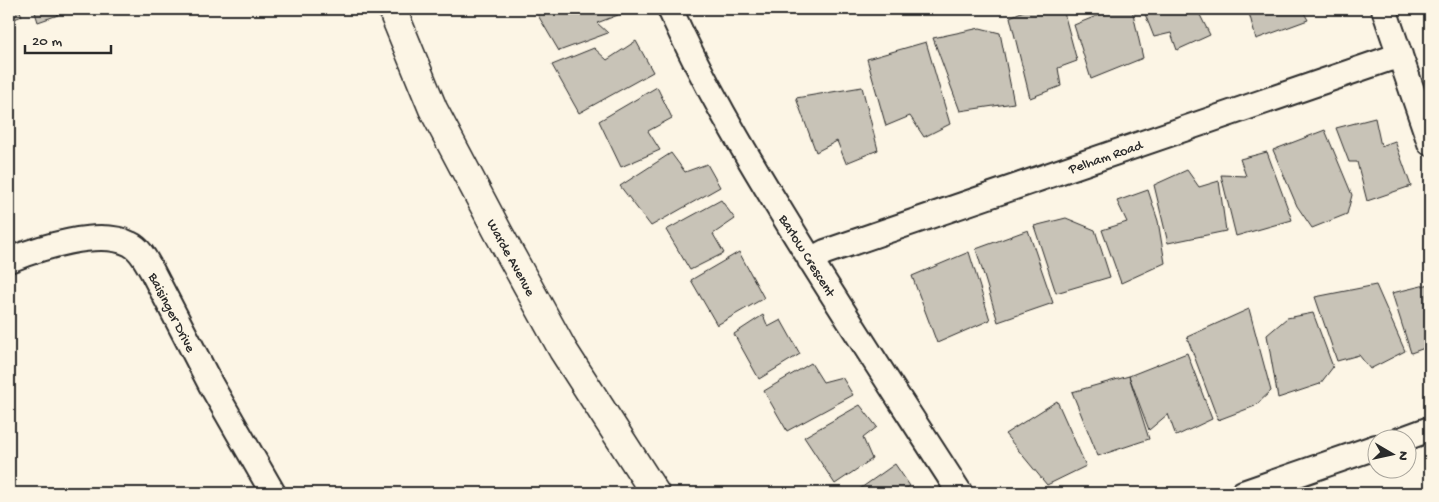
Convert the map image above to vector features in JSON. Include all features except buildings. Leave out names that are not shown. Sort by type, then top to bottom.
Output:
[{"type":"main road","name":"Warde Avenue","points":[[392,9],[433,109],[498,232],[563,350],[655,493]]},
{"type":"street","name":"Barlow Crescent","points":[[670,9],[752,164],[810,260],[960,493]]},
{"type":"street","points":[[1384,9],[1430,144]]},
{"type":"street","name":"Pelham Road","points":[[810,260],[825,252],[1400,55]]},
{"type":"street","name":"Baisinger Drive","points":[[9,260],[51,246],[89,239],[112,238],[132,245],[142,254],[152,271],[211,384],[273,493]]},
{"type":"street","points":[[1416,434],[1430,429]]},
{"type":"street","points":[[1243,493],[1366,451]]}]
